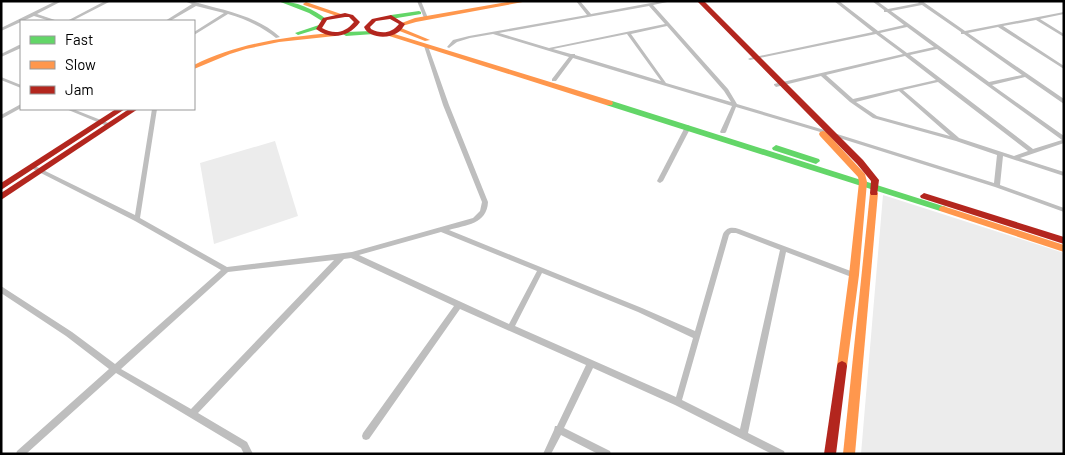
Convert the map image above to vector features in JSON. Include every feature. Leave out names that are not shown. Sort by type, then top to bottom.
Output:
[{"type":"main road","points":[[281,1],[311,12],[321,23],[322,32],[336,34],[388,34],[1064,241]]},
{"type":"main road","points":[[296,1],[339,15],[380,18],[425,15],[525,1]]},
{"type":"main road","points":[[388,34],[400,26],[425,15],[494,1]]},
{"type":"main road","points":[[694,1],[753,58]]},
{"type":"main road","points":[[700,1],[779,85],[830,134],[875,183],[1064,249]]},
{"type":"main road","points":[[195,64],[226,47],[307,32],[339,15]]},
{"type":"main road","points":[[195,65],[238,48],[348,32],[357,22],[351,16]]},
{"type":"main road","points":[[391,17],[396,18],[400,26],[449,47],[723,132],[862,179]]},
{"type":"main road","points":[[372,33],[368,30],[369,23],[380,18]]},
{"type":"main road","points":[[779,85],[862,179],[854,275],[830,454]]},
{"type":"main road","points":[[105,124],[120,110]]},
{"type":"main road","points":[[1,197],[37,169],[105,124],[132,110]]},
{"type":"main road","points":[[1,187],[37,169]]},
{"type":"main road","points":[[849,454],[875,183]]},
{"type":"street","points":[[21,20],[60,1]]},
{"type":"street","points":[[71,20],[109,1]]},
{"type":"street","points":[[186,1],[261,25],[278,37]]},
{"type":"street","points":[[418,1],[425,15]]},
{"type":"street","points":[[578,1],[590,16]]},
{"type":"street","points":[[449,47],[455,41],[670,1]]},
{"type":"street","points":[[836,1],[1032,151]]},
{"type":"street","points":[[874,1],[1064,140]]},
{"type":"street","points":[[886,11],[921,3],[1025,76],[1063,100]]},
{"type":"street","points":[[169,20],[196,4]]},
{"type":"street","points":[[650,5],[726,90],[735,104]]},
{"type":"street","points":[[195,33],[227,13]]},
{"type":"street","points":[[963,33],[1064,13]]},
{"type":"street","points":[[33,14],[50,20]]},
{"type":"street","points":[[1037,19],[1064,36]]},
{"type":"street","points":[[1,30],[20,20]]},
{"type":"street","points":[[550,48],[668,25]]},
{"type":"street","points":[[753,58],[906,26]]},
{"type":"street","points":[[998,26],[1064,68]]},
{"type":"street","points":[[495,33],[819,130],[997,186],[1064,210]]},
{"type":"street","points":[[628,33],[665,83]]},
{"type":"street","points":[[1,56],[20,46]]},
{"type":"street","points":[[20,454],[226,270],[352,255],[443,230],[474,220],[482,215],[486,202],[446,105],[426,46]]},
{"type":"street","points":[[779,85],[936,48]]},
{"type":"street","points":[[554,80],[573,55]]},
{"type":"street","points":[[822,74],[852,101],[875,117],[958,140],[1064,174]]},
{"type":"street","points":[[988,84],[1025,76]]},
{"type":"street","points":[[1,78],[20,87]]},
{"type":"street","points":[[852,101],[940,80]]},
{"type":"street","points":[[900,90],[958,140]]},
{"type":"street","points":[[723,132],[735,104]]},
{"type":"street","points":[[1,118],[20,107]]},
{"type":"street","points":[[72,110],[105,124]]},
{"type":"street","points":[[137,219],[155,110]]},
{"type":"street","points":[[660,181],[688,127]]},
{"type":"street","points":[[1013,158],[1064,140]]},
{"type":"street","points":[[997,186],[1000,155]]},
{"type":"street","points":[[37,169],[137,219],[226,270]]},
{"type":"street","points":[[443,230],[697,336]]},
{"type":"street","points":[[678,402],[726,234],[730,230],[784,248],[854,275]]},
{"type":"street","points":[[743,435],[784,248]]},
{"type":"street","points":[[352,255],[510,328],[678,402],[781,454]]},
{"type":"street","points":[[193,413],[342,256]]},
{"type":"street","points":[[510,328],[541,270]]},
{"type":"street","points":[[1,289],[69,334],[115,369],[193,413],[244,445],[249,454]]},
{"type":"street","points":[[366,436],[459,305]]},
{"type":"street","points":[[547,454],[591,364]]},
{"type":"street","points":[[558,429],[607,454]]},
{"type":"shaded area","points":[[275,141],[298,216],[214,244],[200,163]]},
{"type":"shaded area","points":[[883,195],[1064,253],[1064,454],[861,454]]},
{"type":"traffic: fast","points":[[281,1],[311,12],[324,20]]},
{"type":"traffic: fast","points":[[391,17],[419,13]]},
{"type":"traffic: fast","points":[[298,33],[319,27]]},
{"type":"traffic: fast","points":[[346,34],[372,33]]},
{"type":"traffic: fast","points":[[609,103],[943,209]]},
{"type":"traffic: fast","points":[[776,148],[816,161]]},
{"type":"traffic: slow","points":[[402,24],[415,20],[525,1]]},
{"type":"traffic: slow","points":[[306,4],[339,15]]},
{"type":"traffic: slow","points":[[399,29],[427,40]]},
{"type":"traffic: slow","points":[[388,34],[609,103]]},
{"type":"traffic: slow","points":[[195,67],[227,52],[244,47],[297,38],[333,35]]},
{"type":"traffic: slow","points":[[823,134],[862,176],[863,182],[854,275],[842,366]]},
{"type":"traffic: slow","points":[[849,454],[874,193]]},
{"type":"traffic: slow","points":[[943,209],[1064,249]]},
{"type":"traffic: jam","points":[[700,1],[860,162],[875,180],[874,193]]},
{"type":"traffic: jam","points":[[345,15],[351,16],[357,22],[354,27],[345,33],[329,34],[319,29],[325,19],[345,15]]},
{"type":"traffic: jam","points":[[391,17],[402,24],[395,31],[382,35],[368,30],[367,27],[374,20],[391,17]]},
{"type":"traffic: jam","points":[[1,187],[119,110]]},
{"type":"traffic: jam","points":[[1,197],[132,110]]},
{"type":"traffic: jam","points":[[924,196],[1064,241]]},
{"type":"traffic: jam","points":[[830,454],[842,366]]}]
